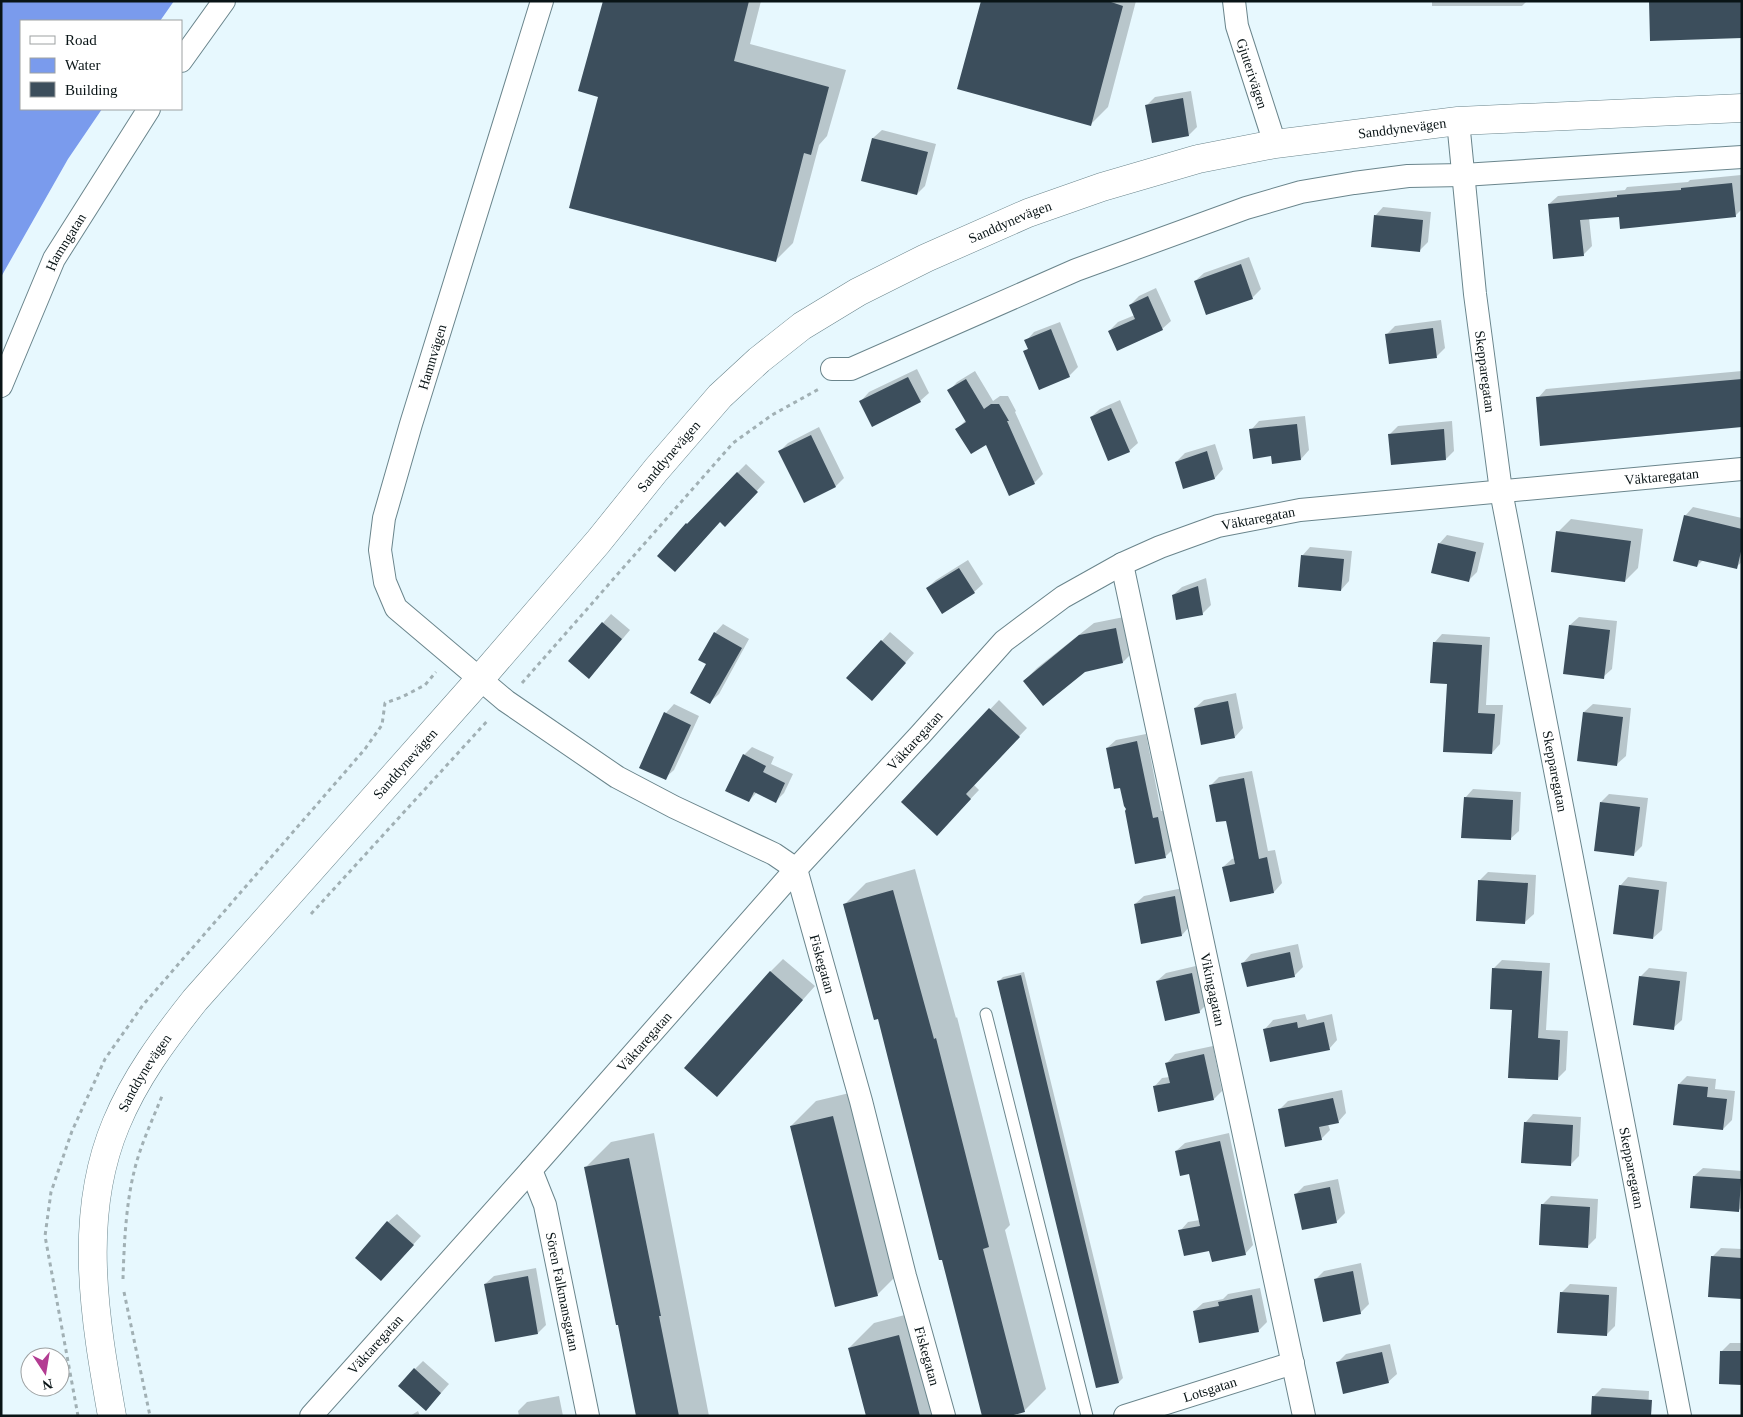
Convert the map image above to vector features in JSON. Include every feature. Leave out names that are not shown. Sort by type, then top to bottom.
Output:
[{"type":"street","points":[[182,60],[224,1]]},
{"type":"street","name":"Hamnvägen","points":[[480,680],[396,608],[385,582],[380,550],[384,518],[411,424],[542,1]]},
{"type":"street","name":"Gjuterivägen","points":[[1234,1],[1237,26],[1275,144]]},
{"type":"street","name":"Sanddynevägen","points":[[112,1416],[96,1314],[93,1284],[92,1230],[102,1167],[116,1125],[135,1086],[163,1040],[195,1000],[355,818],[480,680],[720,396],[759,360],[802,326],[867,288],[926,258],[1028,213],[1102,187],[1198,159],[1275,144],[1458,121],[1742,108]]},
{"type":"street","name":"Hamngatan","points":[[1,386],[54,259],[148,110]]},
{"type":"street","name":"Skepparegatan","points":[[1458,121],[1475,294],[1501,491],[1680,1416]]},
{"type":"street","points":[[832,369],[851,369],[1076,270],[1246,208],[1301,192],[1408,176],[1463,175],[1742,157]]},
{"type":"street","name":"Väktaregatan","points":[[311,1416],[796,869],[920,735],[1004,640],[1063,597],[1122,564],[1160,547],[1218,526],[1300,510],[1742,469]]},
{"type":"street","name":"Vikingagatan","points":[[1122,564],[1304,1416]]},
{"type":"street","points":[[480,680],[506,701],[617,777],[674,807],[774,854],[796,869]]},
{"type":"street","name":"Fiskegatan","points":[[796,869],[861,1101],[905,1276],[944,1416]]},
{"type":"street","name":"Sören Falkmansgatan","points":[[531,1170],[545,1205],[588,1416]]},
{"type":"street","name":"Lotsgatan","points":[[1125,1416],[1293,1363]]},
{"type":"lane","points":[[986,1014],[1087,1416]]},
{"type":"path","points":[[305,920],[506,701],[733,443],[772,415],[827,384],[832,369]]},
{"type":"path","points":[[150,1416],[122,1288],[124,1249],[134,1172],[142,1146],[164,1091]]},
{"type":"water","points":[[1,1],[174,1],[161,20],[20,20],[20,110],[101,110],[68,159],[1,277]]},
{"type":"building","points":[[603,1],[749,1],[734,61],[829,87],[811,155],[804,153],[776,262],[569,208],[598,97],[578,91]]},
{"type":"building","points":[[981,1],[1108,1],[1123,6],[1091,126],[957,89]]},
{"type":"building","points":[[1649,1],[1742,1],[1742,38],[1650,41]]},
{"type":"building","points":[[1183,98],[1189,136],[1152,143],[1145,105]]},
{"type":"building","points":[[872,138],[928,152],[917,195],[861,181]]},
{"type":"building","points":[[1732,183],[1736,217],[1620,229],[1619,217],[1580,220],[1584,256],[1553,259],[1548,204]]},
{"type":"building","points":[[1374,215],[1423,220],[1420,252],[1371,247]]},
{"type":"building","points":[[1241,264],[1253,299],[1206,315],[1194,281]]},
{"type":"building","points":[[1148,296],[1163,330],[1117,351],[1108,331],[1135,319],[1129,305]]},
{"type":"building","points":[[1433,328],[1437,358],[1389,364],[1385,334]]},
{"type":"building","points":[[1051,329],[1070,377],[1039,390],[1023,351],[1028,349],[1024,340]]},
{"type":"building","points":[[908,377],[921,402],[872,427],[859,401]]},
{"type":"building","points":[[966,379],[984,409],[991,404],[999,404],[1009,421],[1007,421],[1035,484],[1009,496],[986,445],[971,454],[955,429],[966,422],[947,390]]},
{"type":"building","points":[[1742,379],[1742,427],[1540,446],[1536,397]]},
{"type":"building","points":[[1111,408],[1130,452],[1108,461],[1090,417]]},
{"type":"building","points":[[1297,424],[1301,460],[1272,464],[1271,456],[1253,459],[1249,429]]},
{"type":"building","points":[[1444,429],[1446,460],[1391,465],[1388,434]]},
{"type":"building","points":[[811,435],[836,487],[804,503],[778,451]]},
{"type":"building","points":[[1207,451],[1215,479],[1183,489],[1175,462]]},
{"type":"building","points":[[737,472],[758,492],[725,527],[720,522],[675,572],[657,556],[686,523]]},
{"type":"building","points":[[1684,515],[1742,529],[1742,547],[1737,569],[1699,560],[1697,567],[1673,561]]},
{"type":"building","points":[[1556,531],[1631,541],[1625,582],[1551,572]]},
{"type":"building","points":[[1438,543],[1476,552],[1469,582],[1431,573]]},
{"type":"building","points":[[1301,555],[1344,559],[1341,591],[1298,587]]},
{"type":"building","points":[[959,568],[975,593],[942,614],[926,588]]},
{"type":"building","points":[[1198,586],[1203,615],[1176,620],[1172,595]]},
{"type":"building","points":[[602,622],[622,639],[589,679],[568,661]]},
{"type":"building","points":[[1569,625],[1610,630],[1604,679],[1563,674]]},
{"type":"building","points":[[1116,628],[1123,663],[1085,672],[1043,706],[1023,681],[1079,635]]},
{"type":"building","points":[[714,632],[742,648],[710,704],[690,693],[706,664],[698,660]]},
{"type":"building","points":[[881,640],[906,663],[872,701],[846,678]]},
{"type":"building","points":[[1433,642],[1482,645],[1478,713],[1495,714],[1492,754],[1443,752],[1447,684],[1430,683]]},
{"type":"building","points":[[1228,701],[1235,738],[1201,745],[1194,708]]},
{"type":"building","points":[[989,708],[1020,737],[966,794],[971,799],[937,836],[901,802]]},
{"type":"building","points":[[664,712],[691,725],[666,780],[639,768]]},
{"type":"building","points":[[1583,712],[1623,717],[1617,766],[1577,761]]},
{"type":"building","points":[[1137,741],[1153,818],[1158,817],[1166,858],[1135,864],[1126,809],[1120,788],[1114,789],[1106,748]]},
{"type":"building","points":[[743,754],[766,766],[763,772],[785,783],[776,803],[754,792],[749,802],[725,791]]},
{"type":"building","points":[[1244,778],[1259,859],[1267,857],[1274,893],[1230,902],[1222,867],[1235,864],[1226,821],[1216,822],[1209,785]]},
{"type":"building","points":[[1464,797],[1513,800],[1511,840],[1461,838]]},
{"type":"building","points":[[1600,802],[1640,807],[1634,856],[1594,851]]},
{"type":"building","points":[[1478,880],[1528,883],[1525,924],[1476,921]]},
{"type":"building","points":[[1619,885],[1659,890],[1653,939],[1613,934]]},
{"type":"building","points":[[893,890],[934,1039],[936,1038],[989,1247],[983,1249],[1025,1412],[1010,1416],[982,1416],[942,1260],[939,1260],[878,1019],[874,1020],[843,904]]},
{"type":"building","points":[[1175,896],[1182,936],[1141,944],[1134,904]]},
{"type":"building","points":[[1290,952],[1295,977],[1247,987],[1241,963]]},
{"type":"building","points":[[1492,968],[1542,971],[1538,1038],[1560,1040],[1558,1080],[1508,1078],[1512,1010],[1490,1009]]},
{"type":"building","points":[[770,971],[803,1000],[717,1097],[684,1068]]},
{"type":"building","points":[[1192,973],[1200,1013],[1165,1021],[1156,981]]},
{"type":"building","points":[[1021,975],[1119,1383],[1096,1388],[997,981]]},
{"type":"building","points":[[1639,976],[1680,981],[1674,1030],[1633,1025]]},
{"type":"building","points":[[1297,1022],[1298,1028],[1324,1022],[1330,1050],[1270,1062],[1263,1029]]},
{"type":"building","points":[[1204,1054],[1214,1100],[1158,1112],[1153,1086],[1170,1083],[1165,1063]]},
{"type":"building","points":[[1678,1084],[1708,1087],[1707,1097],[1727,1099],[1723,1130],[1673,1125]]},
{"type":"building","points":[[1333,1098],[1339,1123],[1319,1127],[1322,1140],[1285,1147],[1278,1109]]},
{"type":"building","points":[[833,1116],[878,1296],[835,1307],[790,1126]]},
{"type":"building","points":[[1524,1122],[1573,1125],[1571,1166],[1521,1163]]},
{"type":"building","points":[[1220,1141],[1246,1255],[1212,1262],[1209,1251],[1184,1256],[1178,1230],[1200,1226],[1189,1174],[1180,1176],[1175,1151]]},
{"type":"building","points":[[629,1158],[679,1416],[636,1416],[584,1167]]},
{"type":"building","points":[[1693,1176],[1741,1179],[1739,1212],[1690,1208]]},
{"type":"building","points":[[1330,1187],[1337,1223],[1302,1230],[1294,1194]]},
{"type":"building","points":[[1541,1204],[1590,1207],[1588,1248],[1539,1245]]},
{"type":"building","points":[[387,1221],[414,1245],[381,1281],[355,1258]]},
{"type":"building","points":[[1711,1256],[1742,1258],[1742,1299],[1708,1297]]},
{"type":"building","points":[[1353,1271],[1361,1314],[1323,1322],[1314,1279]]},
{"type":"building","points":[[528,1276],[538,1334],[495,1342],[484,1284]]},
{"type":"building","points":[[1560,1292],[1609,1295],[1607,1336],[1557,1333]]},
{"type":"building","points":[[1252,1295],[1259,1332],[1199,1343],[1193,1311],[1219,1306],[1218,1302]]},
{"type":"building","points":[[899,1335],[920,1416],[866,1416],[848,1348]]},
{"type":"building","points":[[1720,1351],[1742,1351],[1742,1385],[1719,1384]]},
{"type":"building","points":[[1382,1352],[1389,1383],[1343,1394],[1336,1362]]},
{"type":"building","points":[[414,1368],[441,1393],[426,1411],[398,1386]]},
{"type":"building","points":[[1592,1396],[1652,1400],[1651,1416],[1591,1416]]}]
